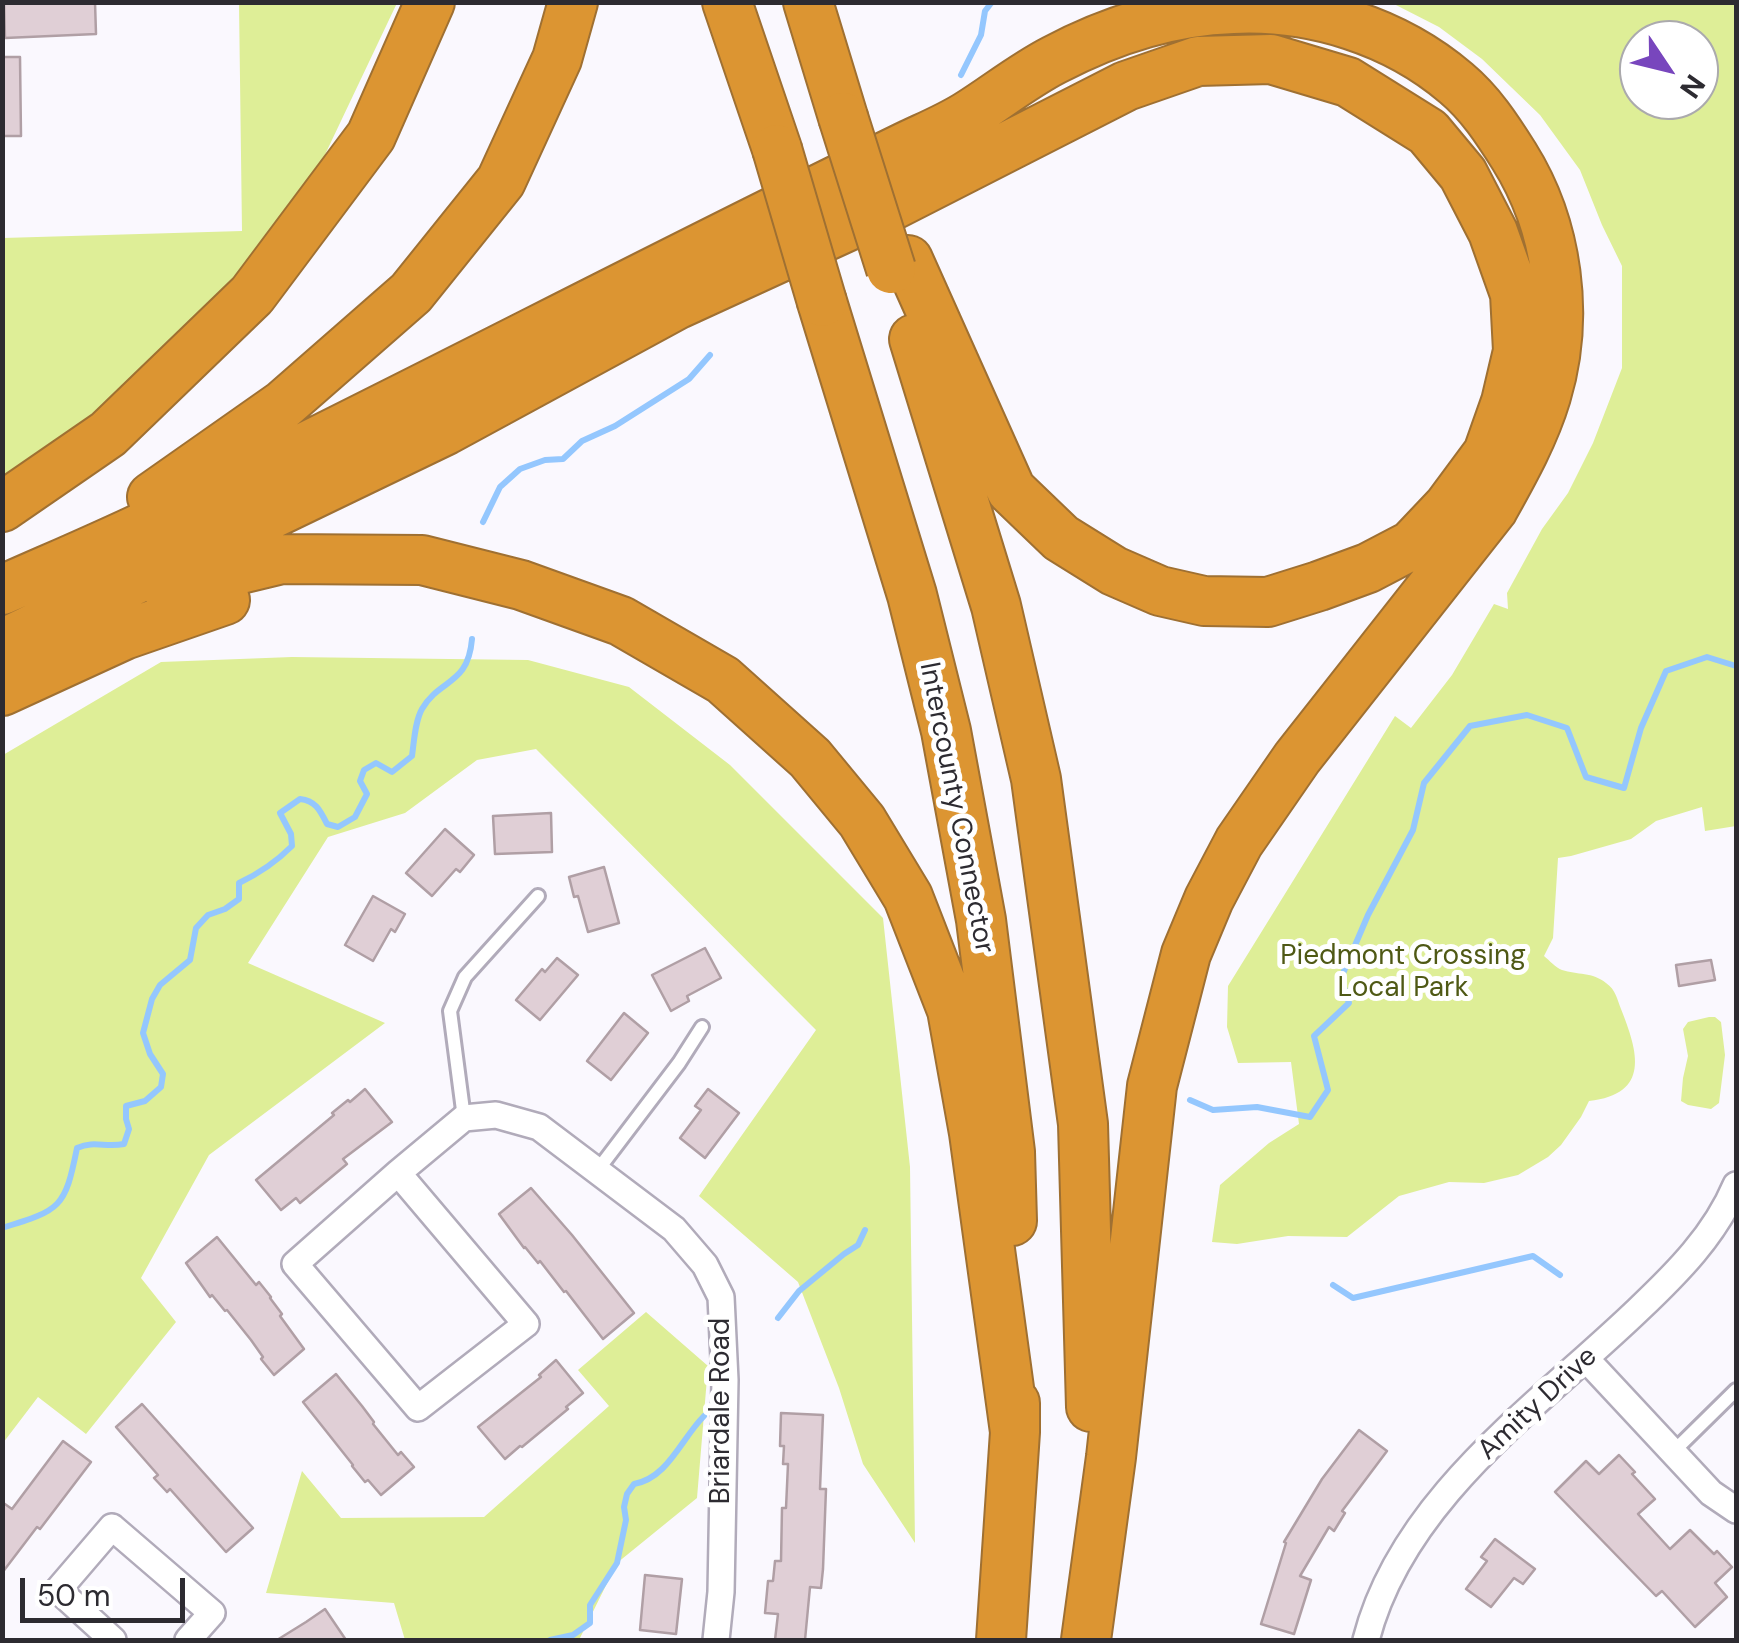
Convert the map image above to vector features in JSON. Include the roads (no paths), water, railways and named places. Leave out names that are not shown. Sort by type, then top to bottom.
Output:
[{"type":"highway","points":[[2,508],[108,434],[252,295],[371,136],[430,2]]},
{"type":"highway","points":[[2,587],[144,503],[283,405],[411,293],[501,181],[558,59],[573,2]]},
{"type":"highway","name":"Intercounty Connector","points":[[727,2],[912,595],[946,731],[981,920],[1010,1152],[1015,1432],[1001,1640]]},
{"type":"highway","points":[[16,637],[446,430],[678,304],[884,208],[1126,86],[1198,61],[1270,59],[1348,82],[1428,132],[1463,174],[1493,232],[1515,294],[1518,350],[1506,402],[1488,453],[1448,507],[1412,544],[1368,568],[1268,602],[1204,600],[1160,591],[1060,538],[1010,490],[900,264],[843,116],[808,2]]},
{"type":"highway","points":[[2,587],[160,519],[962,120],[1050,61],[1117,31],[1174,16],[1233,8],[1292,12],[1337,20],[1386,40],[1424,58],[1459,85],[1492,121],[1520,165],[1540,207],[1554,258],[1560,302],[1547,394],[1517,466],[1493,510],[1287,772],[1239,842],[1208,899],[1186,954],[1152,1086],[1112,1457],[1082,1640]]},
{"type":"highway","points":[[900,264],[939,417],[996,606],[1036,779],[1082,1124],[1092,1443],[1082,1640]]},
{"type":"highway","points":[[16,637],[176,584],[282,559],[422,560],[521,585],[621,621],[723,680],[810,758],[862,821],[908,897],[952,1010],[974,1133],[1015,1432]]},
{"type":"highway","points":[[2,691],[124,635],[212,603],[315,580],[521,585]]},
{"type":"street","name":"Briardale Road","points":[[464,1118],[496,1115],[539,1127],[674,1229],[705,1265],[720,1297],[726,1380],[716,1640]]},
{"type":"street","points":[[398,1173],[526,1324],[418,1408],[296,1264],[398,1173],[464,1118]]},
{"type":"street","name":"Amity Drive","points":[[1366,1640],[1388,1578],[1416,1532],[1449,1490],[1485,1450],[1587,1360],[1679,1271],[1726,1210],[1736,1185]]},
{"type":"street","points":[[1587,1360],[1711,1493],[1736,1510]]},
{"type":"street","points":[[113,1640],[58,1590],[112,1528],[212,1613],[188,1640]]},
{"type":"lane","points":[[464,1118],[450,1010],[465,977],[538,896]]},
{"type":"lane","points":[[597,1171],[679,1063],[702,1026]]},
{"type":"lane","points":[[1672,1453],[1736,1390]]},
{"type":"waterway","points":[[961,75],[992,2]]},
{"type":"waterway","points":[[483,522],[500,487],[520,469],[545,460],[563,459],[582,441],[615,426],[689,379],[710,355]]},
{"type":"waterway","points":[[2,1228],[57,1204],[69,1183],[77,1148],[124,1144],[129,1129],[126,1106],[145,1101],[161,1087],[163,1074],[143,1033],[152,999],[160,985],[190,960],[196,928],[208,915],[239,899],[239,883],[292,846],[291,834],[280,813],[300,799],[317,807],[327,824],[338,827],[355,817],[367,794],[360,781],[364,770],[376,763],[392,772],[412,756],[422,709],[459,674],[472,639]]},
{"type":"waterway","points":[[1190,1100],[1213,1110],[1257,1107],[1310,1117],[1328,1090],[1314,1036],[1349,1003],[1341,978],[1368,915],[1413,830],[1424,783],[1470,726],[1527,715],[1567,728],[1586,777],[1624,788],[1641,728],[1666,671],[1707,657],[1736,666]]},
{"type":"waterway","points":[[778,1318],[799,1291],[858,1245],[865,1230]]},
{"type":"waterway","points":[[1333,1285],[1353,1298],[1533,1256],[1560,1275]]},
{"type":"waterway","points":[[550,1640],[573,1635],[590,1623],[590,1605],[617,1563],[627,1494],[634,1484],[665,1466],[704,1416]]},
{"type":"park label","name":"Piedmont Crossing Local Park","points":[[1403,973]]}]
